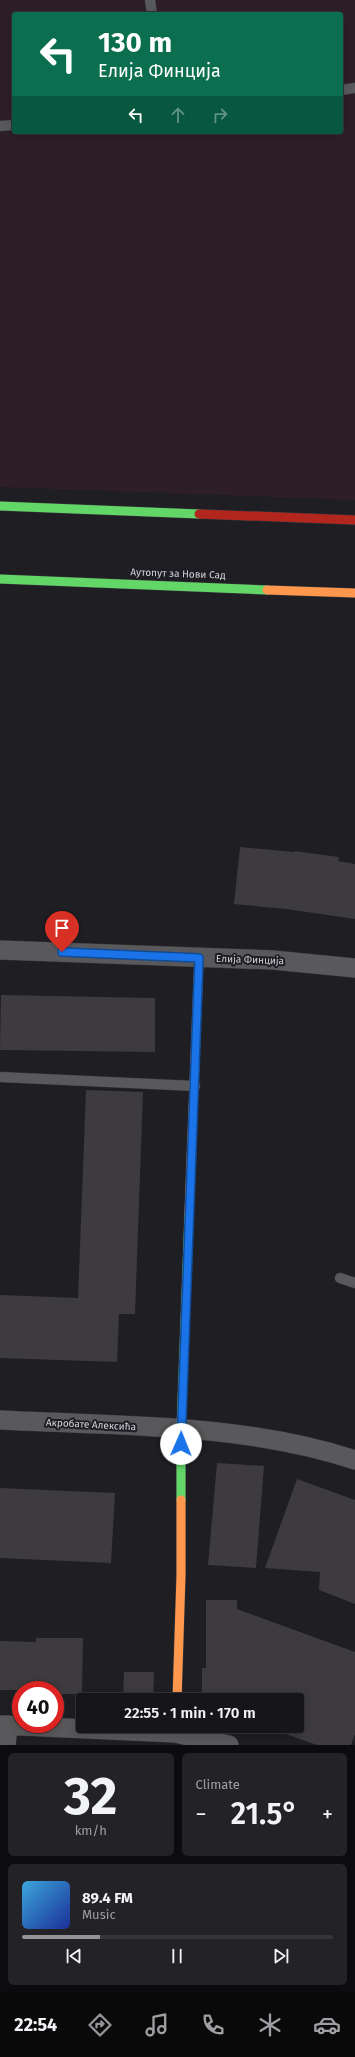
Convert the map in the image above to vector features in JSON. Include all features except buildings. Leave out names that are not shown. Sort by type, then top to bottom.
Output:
[{"type":"street","points":[[0,506],[355,520]]},
{"type":"street","name":"Аутопут за Нови Сад","points":[[0,579],[355,593]]},
{"type":"street","name":"Елија Финција","points":[[0,950],[273,960],[355,968]]},
{"type":"street","points":[[177,1693],[181,1575],[181,1429],[199,958]]},
{"type":"street","name":"Акробате Алексића","points":[[0,1420],[181,1429],[302,1444],[355,1460]]},
{"type":"street","points":[[6,1745],[4,1725],[76,1727]]},
{"type":"street","points":[[182,1733],[196,1741],[229,1745]]},
{"type":"lane","points":[[150,0],[152,12]]},
{"type":"lane","points":[[343,90],[355,88]]},
{"type":"lane","points":[[0,126],[12,125]]},
{"type":"lane","points":[[0,1077],[194,1086]]},
{"type":"lane","points":[[340,1278],[355,1283]]},
{"type":"shaded area","points":[[0,0],[355,0],[355,500],[0,487]]},
{"type":"traffic: fast","points":[[0,506],[199,514]]},
{"type":"traffic: fast","points":[[0,579],[267,590]]},
{"type":"traffic: fast","points":[[181,1500],[181,1429],[189,1214]]},
{"type":"traffic: slow","points":[[267,590],[355,593]]},
{"type":"traffic: slow","points":[[189,1214],[199,958]]},
{"type":"traffic: slow","points":[[177,1693],[181,1575],[181,1500]]},
{"type":"traffic: jam","points":[[199,514],[355,520]]},
{"type":"route","points":[[62,952],[199,958],[181,1444]]}]
